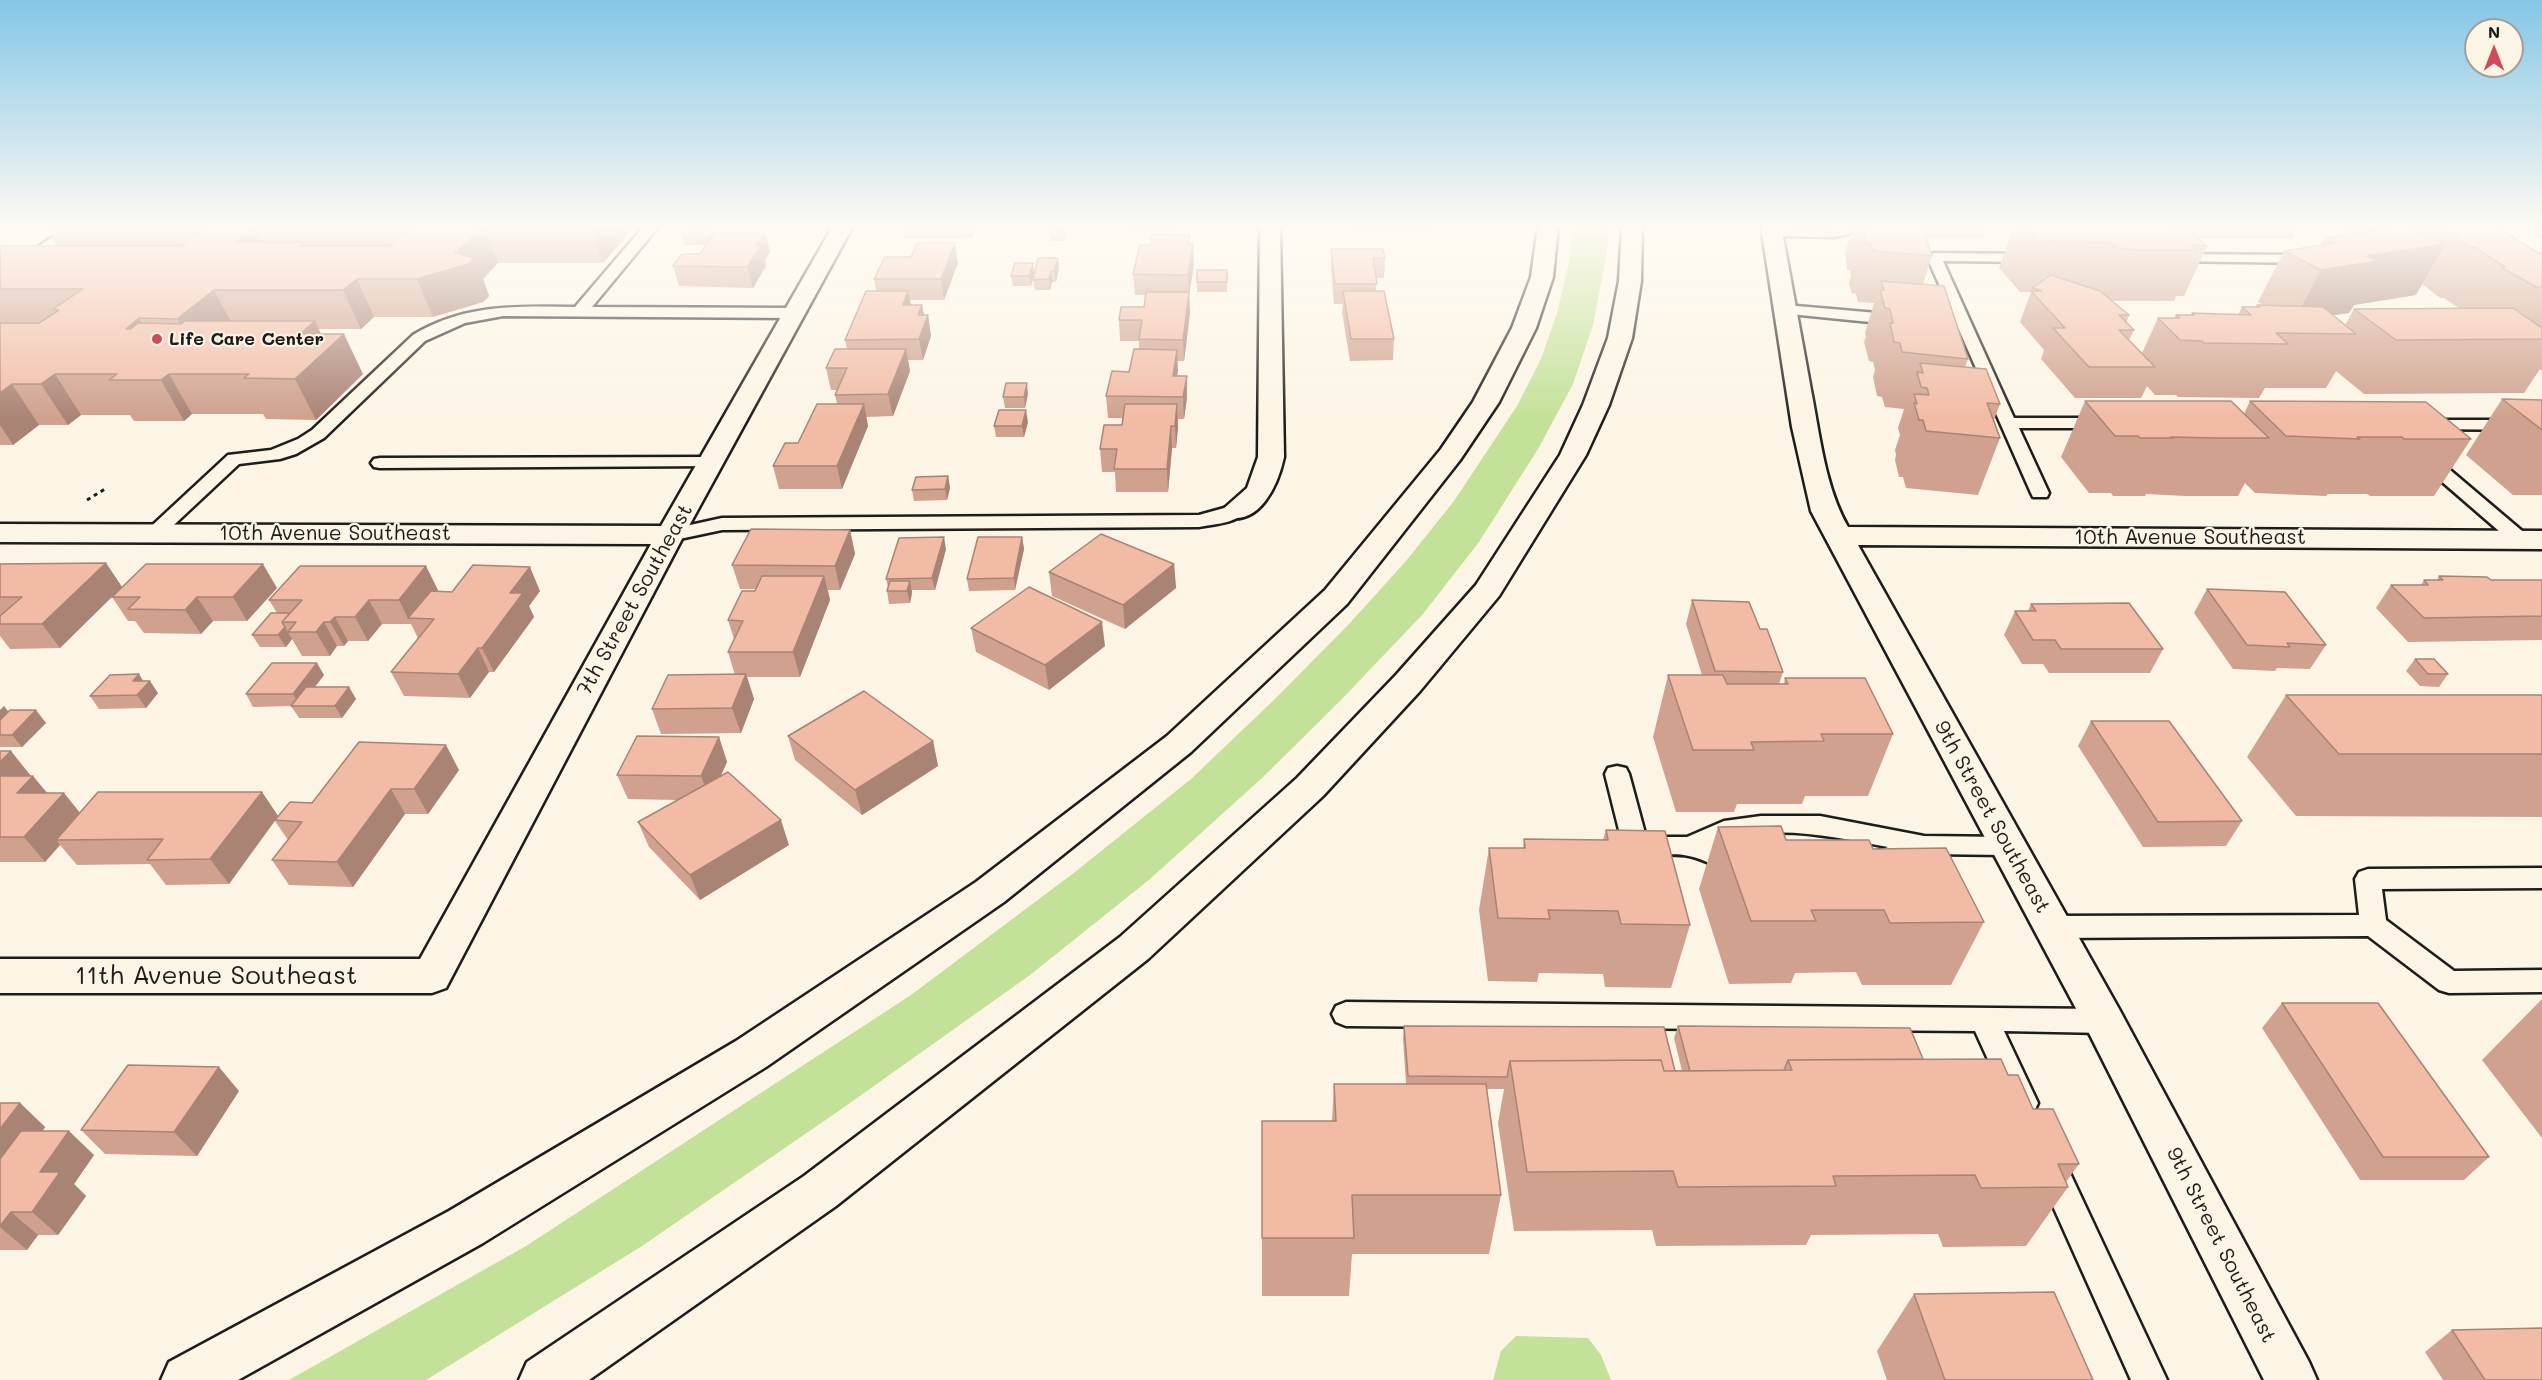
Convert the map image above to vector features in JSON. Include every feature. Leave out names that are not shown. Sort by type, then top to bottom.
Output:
[{"type":"main road","name":"7th Street Southeast","points":[[432,976],[670,535],[807,290]]},
{"type":"main road","points":[[1235,511],[1254,498],[1261,489],[1271,458],[1270,290]]},
{"type":"main road","points":[[187,1380],[466,1227],[751,1054],[990,892],[1179,744],[1336,597],[1451,454],[1486,402],[1524,328],[1537,290]]},
{"type":"main road","points":[[545,1380],[820,1191],[1125,956],[1310,787],[1408,683],[1488,590],[1573,455],[1596,405],[1620,338],[1628,290]]},
{"type":"main road","name":"9th Street Southeast","points":[[1782,290],[1816,484],[1825,511],[2104,1021],[2291,1380]]},
{"type":"main road","name":"10th Avenue Southeast","points":[[0,533],[670,535]]},
{"type":"main road","name":"10th Avenue Southeast","points":[[1838,536],[2531,540]]},
{"type":"main road","name":"11th Avenue Southeast","points":[[0,976],[432,976]]},
{"type":"lane","points":[[581,310],[598,290]]},
{"type":"lane","points":[[1949,290],[2040,493]]},
{"type":"lane","points":[[154,533],[234,459],[255,460],[277,455],[311,441],[419,338],[436,327],[483,313],[581,310],[795,313]]},
{"type":"lane","points":[[1785,310],[1918,322]]},
{"type":"lane","points":[[1942,324],[1965,326]]},
{"type":"lane","points":[[2008,423],[2126,423]]},
{"type":"lane","points":[[2410,425],[2542,425]]},
{"type":"lane","points":[[2413,447],[2531,540]]},
{"type":"lane","points":[[380,463],[711,462]]},
{"type":"lane","points":[[670,535],[722,524],[1199,521],[1225,516],[1235,511]]},
{"type":"lane","points":[[1617,774],[1636,846],[1690,846],[1736,864],[1757,867]]},
{"type":"lane","points":[[1690,846],[1724,830],[1761,825],[1820,825],[1924,845],[2008,846]]},
{"type":"lane","points":[[1866,864],[1924,845]]},
{"type":"lane","points":[[2373,925],[2368,879],[2542,878]]},
{"type":"lane","points":[[2052,927],[2373,925],[2449,982],[2542,981]]},
{"type":"lane","points":[[1346,1014],[2104,1021]]},
{"type":"lane","points":[[1984,1019],[2150,1380]]},
{"type":"green space","points":[[1562,290],[1600,290],[1593,325],[1573,384],[1538,449],[1479,542],[1423,614],[1341,700],[1261,779],[1150,879],[1030,975],[843,1108],[642,1246],[426,1380],[289,1380],[526,1246],[911,995],[1075,872],[1191,779],[1350,623],[1406,561],[1454,501],[1517,406],[1541,359]]},
{"type":"green space","points":[[1516,1336],[1588,1338],[1601,1355],[1611,1380],[1493,1380],[1501,1351]]},
{"type":"building","points":[[81,290],[213,290],[177,319],[139,318],[126,329],[131,329],[138,323],[181,324],[185,321],[315,321],[300,334],[344,334],[295,379],[244,378],[249,374],[169,374],[161,380],[109,380],[117,374],[55,374],[41,384],[12,384],[0,393],[0,323],[39,323],[59,310],[53,309]]},
{"type":"building","points":[[1880,290],[1945,290],[1968,359],[1902,352],[1900,343],[1894,342],[1890,309],[1885,308]]},
{"type":"building","points":[[2040,290],[2100,291],[2129,315],[2119,315],[2134,330],[2119,330],[2155,367],[2089,367],[2053,328],[2065,328],[2031,291],[2042,291]]},
{"type":"building","points":[[866,291],[908,291],[903,305],[922,305],[918,315],[928,315],[919,339],[845,340]]},
{"type":"building","points":[[1343,291],[1384,291],[1394,339],[1351,339]]},
{"type":"building","points":[[1146,292],[1189,292],[1183,340],[1139,339],[1142,320],[1119,320],[1121,307],[1144,307]]},
{"type":"building","points":[[2257,305],[2323,307],[2356,334],[2276,333],[2288,344],[2204,343],[2180,340],[2158,318],[2180,318],[2176,315],[2194,315],[2192,313],[2251,315],[2242,307],[2260,307]]},
{"type":"building","points":[[2513,308],[2542,328],[2542,339],[2396,340],[2354,309]]},
{"type":"building","points":[[835,349],[906,349],[888,394],[835,395],[847,368],[826,368]]},
{"type":"building","points":[[1134,349],[1177,350],[1173,376],[1187,376],[1183,397],[1106,396],[1112,371],[1129,372]]},
{"type":"building","points":[[1920,363],[1986,369],[2000,404],[1987,403],[2000,438],[1926,431],[1923,420],[1919,420],[1914,403],[1917,404],[1914,394],[1929,395],[1927,388],[1921,387],[1917,372],[1923,373]]},
{"type":"building","points":[[1006,383],[1027,383],[1024,397],[1003,397]]},
{"type":"building","points":[[2502,399],[2542,400],[2542,430]]},
{"type":"building","points":[[2085,401],[2231,401],[2269,438],[2115,436]]},
{"type":"building","points":[[2250,401],[2426,402],[2471,439],[2286,436]]},
{"type":"building","points":[[817,404],[864,404],[837,466],[773,466],[785,443],[798,443]]},
{"type":"building","points":[[1125,404],[1177,404],[1175,426],[1171,426],[1167,469],[1114,469],[1117,449],[1100,449],[1104,425],[1122,425]]},
{"type":"building","points":[[999,410],[1026,410],[1022,426],[994,426]]},
{"type":"building","points":[[948,476],[945,489],[912,490],[916,477]]},
{"type":"building","points":[[751,529],[850,530],[835,566],[732,565]]},
{"type":"building","points":[[1101,534],[1174,564],[1123,605],[1049,572]]},
{"type":"building","points":[[944,537],[932,578],[886,579],[899,538]]},
{"type":"building","points":[[978,537],[1022,537],[1014,578],[967,579]]},
{"type":"building","points":[[106,563],[42,624],[0,624],[0,616],[22,597],[0,597],[0,564]]},
{"type":"building","points":[[146,564],[263,564],[233,597],[197,597],[185,610],[128,609],[140,597],[112,597]]},
{"type":"building","points":[[473,565],[530,567],[510,593],[523,593],[482,648],[478,648],[458,674],[391,672],[434,619],[408,618],[431,591],[452,592]]},
{"type":"building","points":[[300,566],[426,566],[399,600],[369,600],[355,617],[335,617],[330,622],[324,622],[316,632],[288,632],[296,622],[282,622],[302,600],[269,600]]},
{"type":"building","points":[[762,576],[824,576],[793,652],[728,652],[743,621],[728,620],[742,591],[755,591]]},
{"type":"building","points":[[2439,576],[2487,577],[2491,580],[2542,580],[2542,616],[2424,618],[2391,585],[2428,585],[2424,580],[2443,580]]},
{"type":"building","points":[[890,581],[910,581],[907,591],[887,591]]},
{"type":"building","points":[[1029,587],[1102,622],[1045,665],[971,628]]},
{"type":"building","points":[[2207,589],[2285,592],[2326,645],[2287,643],[2290,647],[2247,645]]},
{"type":"building","points":[[1692,600],[1749,602],[1760,629],[1767,629],[1783,672],[1715,671]]},
{"type":"building","points":[[2129,603],[2163,649],[2061,649],[2055,640],[2033,640],[2015,611],[2036,611],[2031,604]]},
{"type":"building","points":[[271,613],[290,613],[282,622],[285,627],[278,635],[252,635]]},
{"type":"building","points":[[2415,659],[2434,659],[2448,674],[2428,674]]},
{"type":"building","points":[[272,663],[317,663],[293,694],[246,694]]},
{"type":"building","points":[[139,674],[133,681],[150,681],[137,695],[90,696],[110,675]]},
{"type":"building","points":[[746,674],[732,708],[652,709],[668,675]]},
{"type":"building","points":[[1668,675],[1723,675],[1727,684],[1788,684],[1785,678],[1865,678],[1893,734],[1821,734],[1824,741],[1751,742],[1754,750],[1693,750]]},
{"type":"building","points":[[306,687],[349,687],[335,706],[291,706]]},
{"type":"building","points":[[864,691],[933,741],[855,790],[788,736]]},
{"type":"building","points":[[2286,695],[2542,695],[2542,754],[2339,754]]},
{"type":"building","points":[[10,710],[36,710],[12,735],[0,735],[0,720]]},
{"type":"building","points":[[2091,721],[2169,721],[2242,821],[2158,822]]},
{"type":"building","points":[[637,736],[719,737],[701,776],[617,775]]},
{"type":"building","points":[[359,742],[446,745],[414,789],[391,789],[337,862],[272,860],[302,822],[275,820],[290,802],[312,803]]},
{"type":"building","points":[[0,751],[11,751],[0,762]]},
{"type":"building","points":[[728,772],[781,820],[690,875],[638,822]]},
{"type":"building","points":[[0,776],[33,776],[17,793],[64,793],[24,837],[0,837]]},
{"type":"building","points":[[98,792],[262,792],[210,859],[147,860],[163,839],[56,840]]},
{"type":"building","points":[[1781,826],[1786,840],[1869,840],[1873,849],[1946,848],[1984,922],[1890,923],[1884,910],[1811,910],[1816,921],[1751,921],[1718,827]]},
{"type":"building","points":[[1606,830],[1665,831],[1690,925],[1621,924],[1618,911],[1548,910],[1550,919],[1498,918],[1489,848],[1525,848],[1524,839],[1608,840]]},
{"type":"building","points":[[2282,1003],[2378,1003],[2489,1157],[2383,1157]]},
{"type":"building","points":[[1404,1026],[1664,1027],[1675,1071],[1664,1071],[1661,1060],[1510,1061],[1507,1077],[1408,1076]]},
{"type":"building","points":[[1678,1026],[1910,1028],[1923,1059],[1788,1060],[1784,1070],[1690,1071]]},
{"type":"building","points":[[2001,1059],[2008,1075],[2018,1075],[2033,1109],[2053,1109],[2079,1164],[2058,1164],[2068,1187],[1981,1188],[1975,1175],[1833,1176],[1836,1186],[1678,1187],[1673,1171],[1527,1172],[1510,1061],[1661,1060],[1664,1071],[1792,1070],[1788,1060]]},
{"type":"building","points":[[128,1065],[219,1067],[174,1132],[81,1130]]},
{"type":"building","points":[[1334,1084],[1486,1084],[1501,1195],[1352,1195],[1354,1238],[1262,1238],[1262,1121],[1336,1121]]},
{"type":"building","points":[[0,1103],[20,1103],[0,1129]]},
{"type":"building","points":[[21,1131],[69,1131],[40,1172],[60,1172],[32,1212],[11,1212],[0,1226],[0,1159]]},
{"type":"building","points":[[2054,1292],[2093,1380],[1945,1380],[1914,1294]]},
{"type":"building","points":[[2542,1328],[2542,1380],[2485,1380],[2452,1330]]},
{"type":"place","name":"Life Care Center","points":[[157,339]]}]
